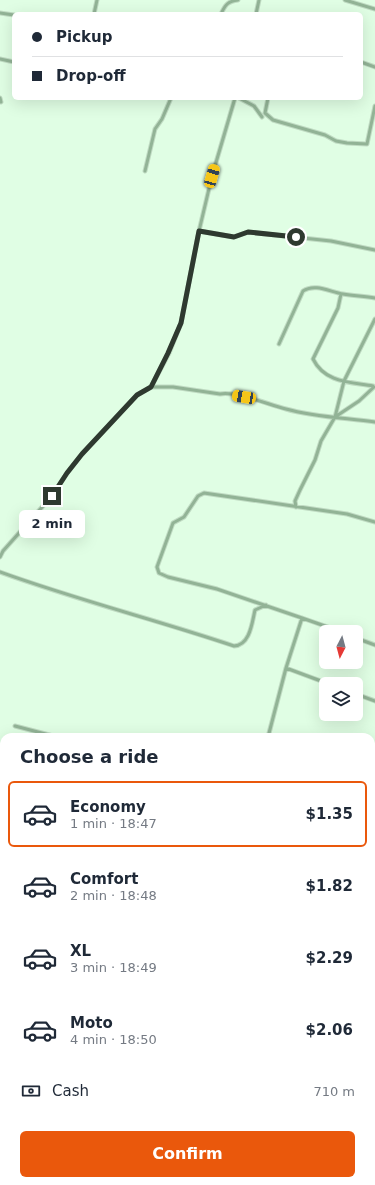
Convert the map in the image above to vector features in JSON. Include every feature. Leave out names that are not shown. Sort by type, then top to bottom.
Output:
[{"type":"street","points":[[94,12],[97,0]]},
{"type":"street","points":[[224,0],[226,4]]},
{"type":"street","points":[[222,12],[229,1],[238,0]]},
{"type":"street","points":[[256,12],[259,0]]},
{"type":"street","points":[[345,0],[375,9]]},
{"type":"street","points":[[0,13],[12,15]]},
{"type":"street","points":[[0,59],[12,62]]},
{"type":"street","points":[[363,63],[375,66]]},
{"type":"street","points":[[145,171],[154,129],[162,119],[170,100]]},
{"type":"street","points":[[151,387],[181,323],[199,231],[212,176],[234,100]]},
{"type":"street","points":[[244,100],[254,106],[262,117]]},
{"type":"street","points":[[268,100],[265,113],[273,120],[325,135],[336,141],[347,143],[367,144],[375,106]]},
{"type":"street","points":[[199,231],[234,237],[248,232],[331,241],[375,250]]},
{"type":"street","points":[[279,344],[303,291],[308,288],[319,288],[341,294],[375,298]]},
{"type":"street","points":[[341,294],[338,308],[313,359],[318,369],[330,378],[374,387]]},
{"type":"street","points":[[296,507],[295,501],[315,460],[321,441],[335,417],[344,382],[375,319]]},
{"type":"street","points":[[0,557],[3,551],[55,493],[67,473],[82,454],[137,395],[151,387],[173,387],[220,394],[226,393],[255,399],[287,410],[375,422]]},
{"type":"street","points":[[335,417],[359,401],[374,387]]},
{"type":"street","points":[[322,625],[217,589],[168,577],[159,573],[157,567],[173,523],[184,517],[201,494],[204,493],[347,514],[375,522]]},
{"type":"street","points":[[0,572],[31,583],[175,626],[234,646],[240,645],[246,641],[255,610],[266,605]]},
{"type":"street","points":[[269,733],[286,668],[302,618]]},
{"type":"street","points":[[363,641],[375,645]]},
{"type":"street","points":[[286,668],[319,680]]},
{"type":"street","points":[[363,697],[375,701]]},
{"type":"street","points":[[15,726],[42,733]]},
{"type":"route","points":[[52,496],[82,454],[137,395],[151,387],[181,323],[187,298],[190,268],[199,231],[234,237],[248,232],[296,237]]}]
